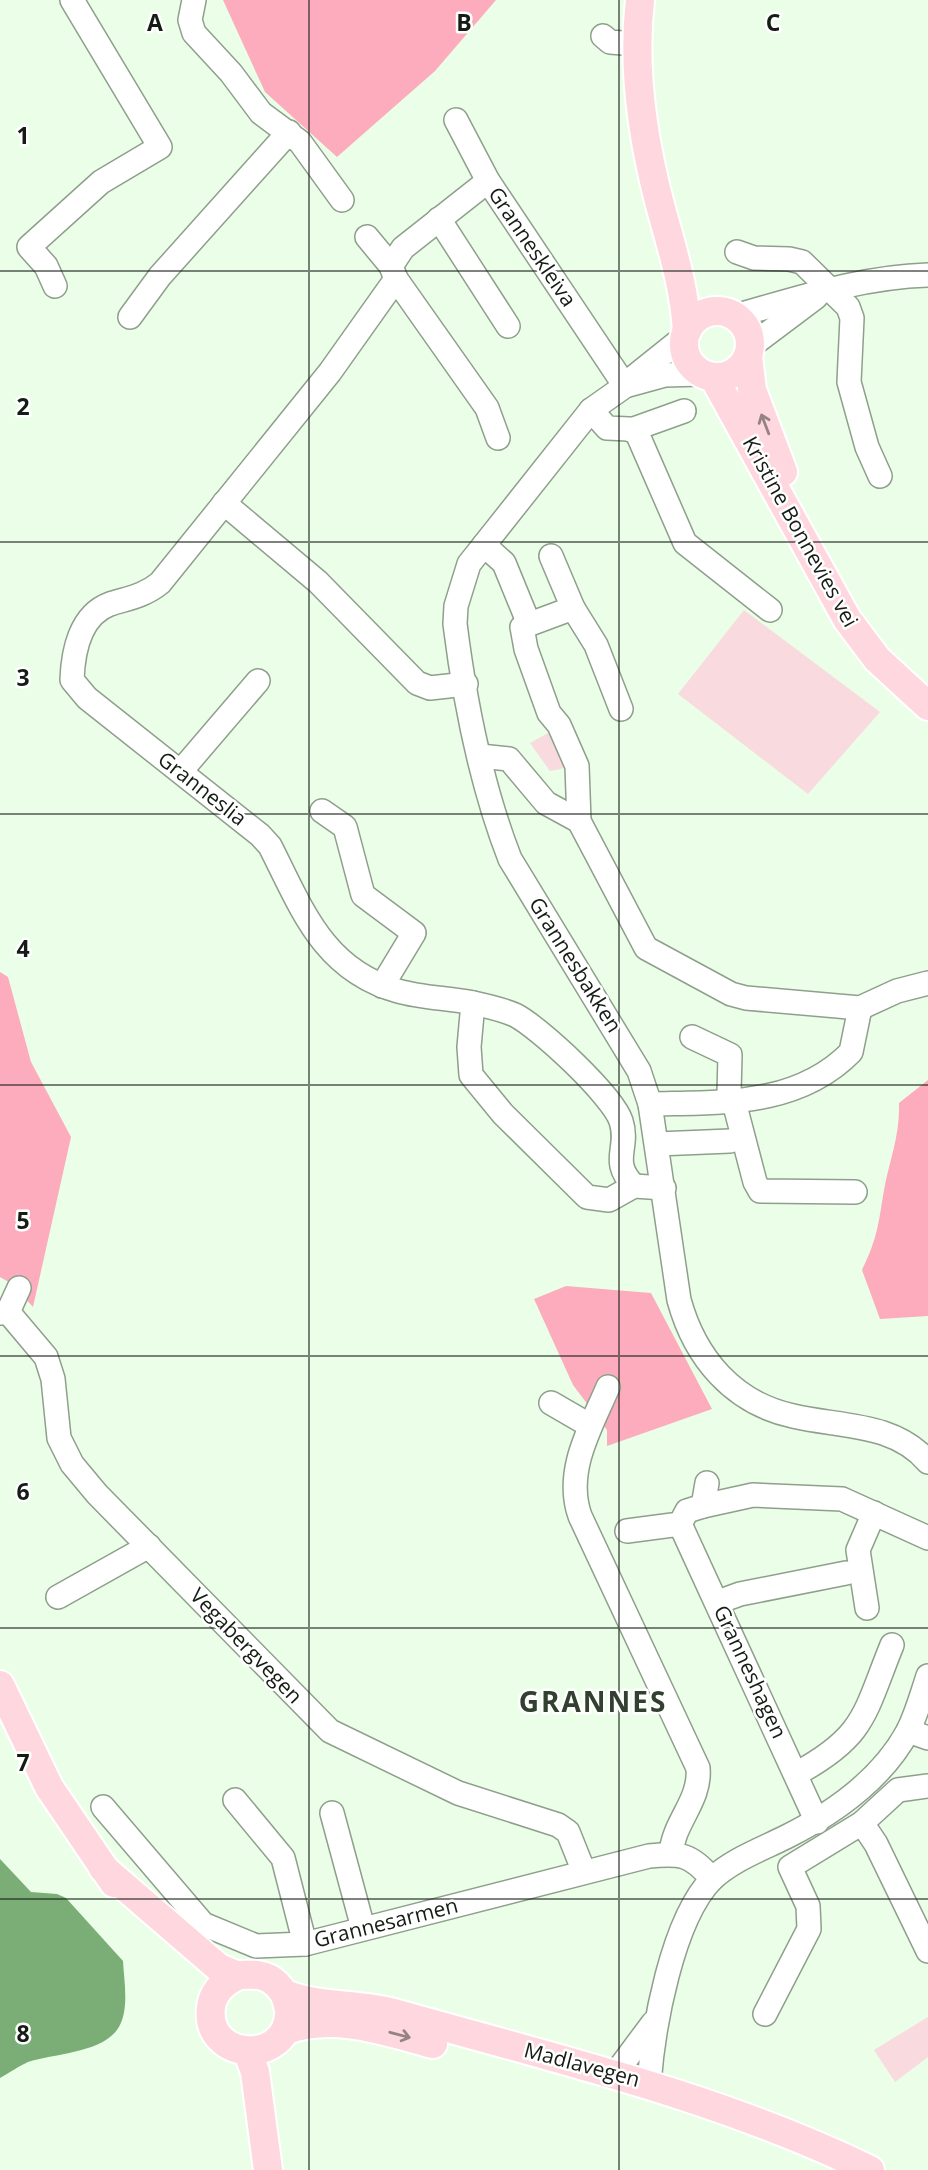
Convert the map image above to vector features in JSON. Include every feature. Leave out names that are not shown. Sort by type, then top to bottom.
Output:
[{"type":"main road","points":[[640,0],[636,44],[643,123],[669,235],[684,290],[688,361],[707,376],[735,373],[749,351],[744,324],[702,286],[669,235]]},
{"type":"main road","points":[[685,334],[702,314],[730,314]]},
{"type":"main road","name":"Kristine Bonnevies vei","points":[[749,351],[752,390],[785,477],[871,626],[928,689]]},
{"type":"main road","name":"Kristine Bonnevies vei","points":[[707,376],[847,620],[877,659],[928,706]]},
{"type":"main road","name":"Madlavegen","points":[[0,1685],[49,1787],[103,1868],[137,1913],[204,1984],[212,2003],[210,2015],[218,2036],[227,2045],[248,2052],[271,2046],[283,2034],[307,2022],[362,2025],[688,2115],[782,2147],[837,2170]]},
{"type":"main road","name":"Madlavegen","points":[[103,1868],[194,1949],[219,1968],[237,1976],[259,1974],[278,1985],[285,1994],[306,2002],[381,2010],[649,2084],[782,2129],[870,2170]]},
{"type":"main road","points":[[212,2003],[221,1986],[237,1976]]},
{"type":"main road","points":[[265,2134],[289,2006],[285,1994]]},
{"type":"main road","points":[[248,2052],[255,2073],[268,2170]]},
{"type":"street","points":[[55,286],[46,266],[29,247],[101,182],[160,147],[72,0]]},
{"type":"street","points":[[194,0],[190,20],[194,33],[231,73],[261,113],[300,142],[342,200]]},
{"type":"street","points":[[603,36],[610,43],[636,44]]},
{"type":"street","points":[[456,120],[488,181]]},
{"type":"street","points":[[130,317],[160,276],[289,132]]},
{"type":"street","name":"Granneskleiva","points":[[191,543],[330,372],[393,273],[403,248],[488,181],[625,386]]},
{"type":"street","points":[[439,219],[508,326]]},
{"type":"street","points":[[367,237],[487,408],[498,438]]},
{"type":"street","points":[[737,252],[754,258],[797,260],[848,307],[852,318],[849,383],[867,447],[880,476]]},
{"type":"street","points":[[730,314],[827,289],[896,276],[928,275]]},
{"type":"street","points":[[749,351],[827,289]]},
{"type":"street","name":"Grannesbakken","points":[[685,334],[635,374],[625,386],[591,410],[469,565],[456,606],[458,645],[480,757],[498,828],[510,859],[639,1071],[650,1104],[657,1144],[679,1300],[685,1321],[701,1353],[718,1375],[739,1394],[764,1407],[793,1416],[865,1427],[892,1437],[926,1455]]},
{"type":"street","name":"Grannesbakken","points":[[625,386],[666,375],[707,376]]},
{"type":"street","points":[[591,410],[607,428],[637,433],[685,554],[770,610]]},
{"type":"street","points":[[631,430],[684,411]]},
{"type":"street","points":[[224,503],[318,582],[417,683],[430,688],[466,684]]},
{"type":"street","name":"Granneslia","points":[[191,543],[160,583],[148,593],[108,605],[89,618],[79,639],[72,675],[74,684],[86,698],[242,818],[270,846],[313,930],[332,954],[361,977],[382,986],[473,1003],[515,1015],[534,1027],[608,1102],[621,1123],[620,1163],[623,1174],[634,1186]]},
{"type":"street","points":[[484,545],[504,563],[528,624]]},
{"type":"street","points":[[551,556],[573,608],[596,645],[621,709]]},
{"type":"street","points":[[573,608],[528,624],[522,632],[549,713],[569,743],[579,772],[579,821],[646,948],[731,994],[860,1008],[928,983]]},
{"type":"street","points":[[181,771],[258,681]]},
{"type":"street","points":[[480,757],[509,759],[546,803],[579,821]]},
{"type":"street","points":[[322,811],[345,827],[363,895],[414,933],[382,986]]},
{"type":"street","points":[[473,1003],[469,1064],[477,1085],[586,1197],[610,1200],[634,1186],[664,1188]]},
{"type":"street","points":[[650,1104],[734,1102],[778,1095],[804,1084],[842,1061],[855,1042],[860,1008]]},
{"type":"street","points":[[692,1037],[730,1055],[729,1093],[760,1191],[855,1192]]},
{"type":"street","points":[[657,1144],[730,1142]]},
{"type":"street","name":"Vegabergvegen","points":[[19,1288],[4,1312],[46,1357],[53,1379],[58,1438],[72,1464],[149,1546],[330,1731],[458,1793],[558,1825],[568,1832],[584,1872]]},
{"type":"street","points":[[608,1387],[589,1425],[575,1479],[577,1507],[698,1768],[698,1788],[673,1838],[671,1854],[696,1860],[712,1879]]},
{"type":"street","points":[[551,1403],[589,1425]]},
{"type":"street","points":[[627,1531],[680,1524],[687,1511],[705,1494],[753,1495],[842,1499],[928,1538]]},
{"type":"street","points":[[867,1608],[858,1550],[874,1513]]},
{"type":"street","name":"Granneshagen","points":[[680,1524],[817,1822]]},
{"type":"street","points":[[58,1597],[149,1546]]},
{"type":"street","points":[[718,1602],[740,1594],[845,1573]]},
{"type":"street","points":[[796,1774],[826,1757],[853,1733],[863,1718],[892,1645]]},
{"type":"street","points":[[649,2084],[655,2020],[684,1927],[712,1879],[735,1863],[817,1822],[838,1808],[918,1735],[928,1676]]},
{"type":"street","points":[[765,2014],[809,1929],[808,1906],[790,1867],[862,1822],[898,1790],[928,1786]]},
{"type":"street","points":[[235,1800],[283,1858],[305,1944]]},
{"type":"street","name":"Grannesarmen","points":[[103,1807],[203,1924],[256,1946],[305,1944],[649,1856],[671,1854]]},
{"type":"street","points":[[332,1813],[363,1928]]},
{"type":"street","points":[[862,1822],[876,1844],[928,1951]]},
{"type":"street","points":[[615,2074],[655,2020]]},
{"type":"shaded area","points":[[223,0],[496,0],[435,71],[337,157],[265,92]]},
{"type":"shaded area","points":[[744,610],[880,712],[808,794],[678,694]]},
{"type":"shaded area","points":[[548,733],[571,761],[561,769],[550,771],[530,743]]},
{"type":"shaded area","points":[[0,972],[8,977],[31,1062],[71,1137],[33,1307],[12,1284],[0,1277]]},
{"type":"shaded area","points":[[928,1080],[928,1316],[880,1319],[862,1270],[877,1231],[896,1137],[899,1103]]},
{"type":"shaded area","points":[[566,1286],[651,1293],[712,1409],[607,1446],[607,1430],[573,1385],[534,1299]]},
{"type":"shaded area","points":[[0,1859],[31,1892],[57,1894],[66,1898],[123,1961],[125,1993],[120,2025],[104,2041],[79,2051],[28,2062],[0,2078]]},
{"type":"shaded area","points":[[928,2017],[928,2057],[895,2082],[874,2050]]},
{"type":"district","name":"GRANNES","points":[[593,1702]]}]
